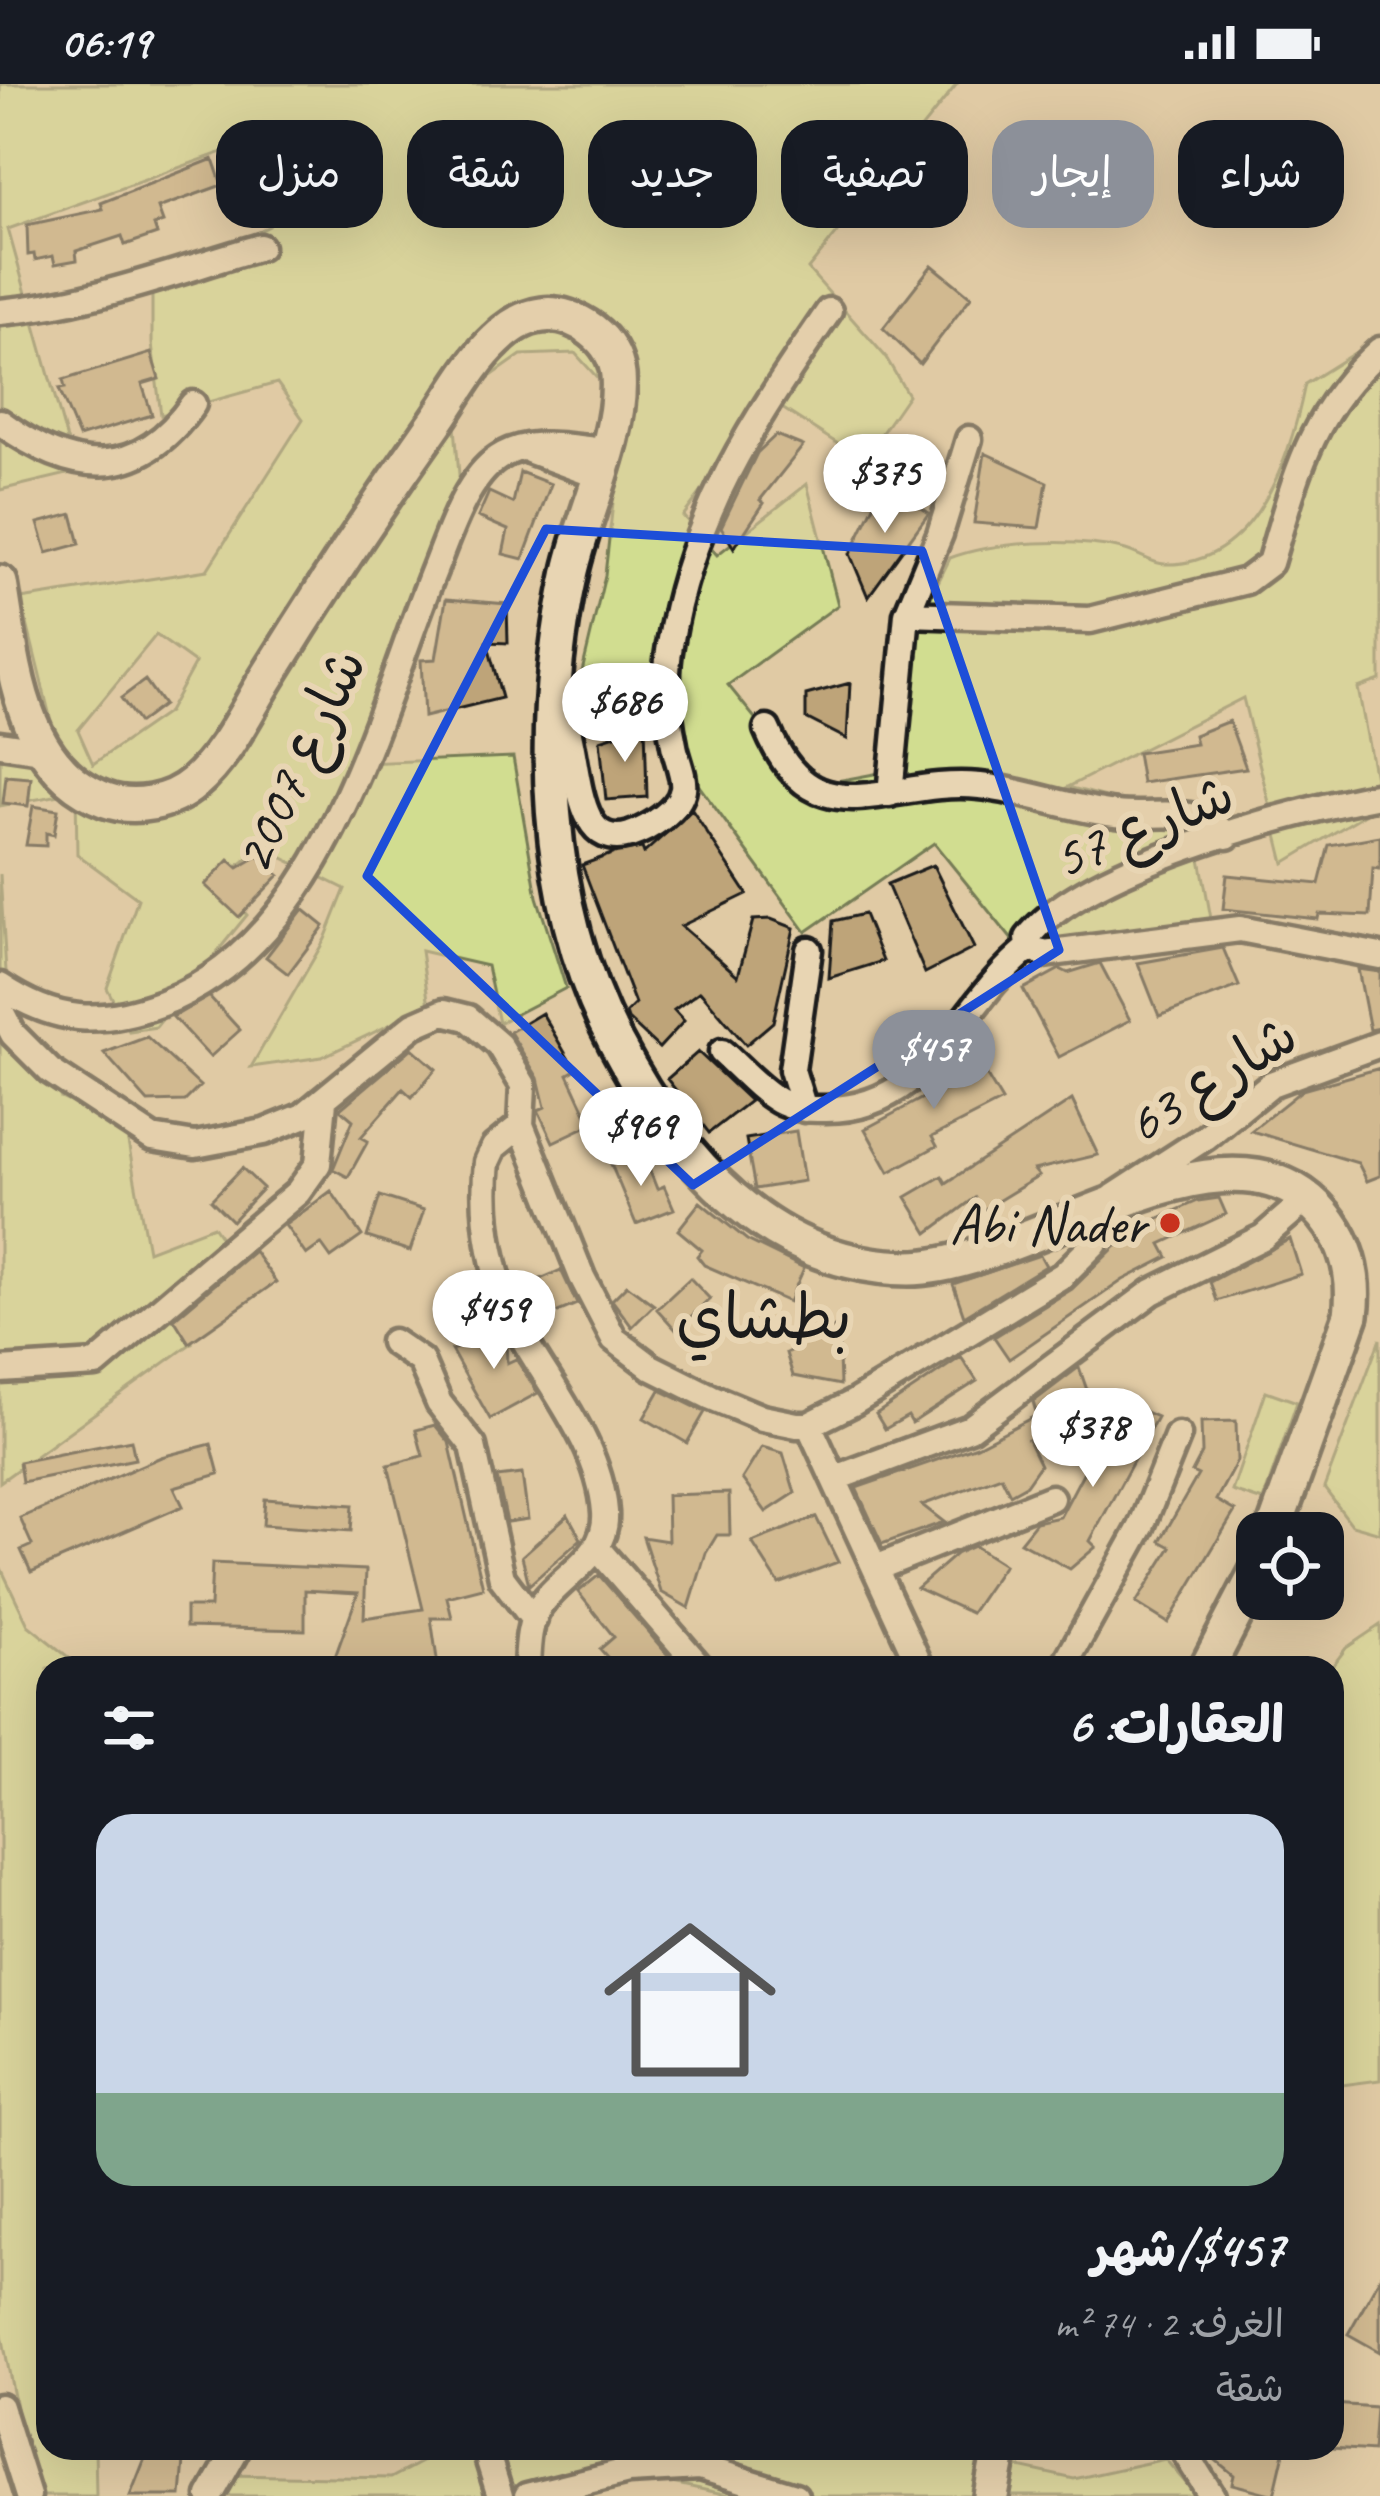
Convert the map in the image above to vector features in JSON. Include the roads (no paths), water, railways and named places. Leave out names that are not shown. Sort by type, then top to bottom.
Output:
[{"type":"main road","points":[[0,583],[24,703],[41,750],[83,789],[124,805],[169,799],[190,788],[221,751],[410,457],[488,347],[518,322],[551,314],[573,318],[604,342],[618,375],[601,463],[570,576],[556,702],[557,857],[578,947],[620,1052],[717,1189],[784,1236],[881,1265],[940,1265],[1223,1173],[1286,1183],[1308,1198],[1345,1248],[1354,1290],[1351,1316],[1281,1512]]},
{"type":"main road","points":[[1213,1656],[1236,1612]]},
{"type":"main road","points":[[991,2496],[998,2460]]},
{"type":"street","points":[[0,312],[52,307],[128,289],[260,247]]},
{"type":"street","points":[[556,702],[569,721],[582,805],[596,830],[615,838],[635,834],[676,805],[684,787],[669,720],[666,667],[698,532],[731,457],[829,311]]},
{"type":"street","points":[[908,614],[1090,620],[1229,586],[1262,573],[1270,563],[1300,456],[1314,428],[1380,350]]},
{"type":"street","points":[[0,422],[50,456],[84,463],[146,450],[171,435],[193,404]]},
{"type":"street","points":[[890,794],[908,614],[940,534],[969,439]]},
{"type":"street","name":"شارع 2007","points":[[0,986],[34,1009],[104,1020],[174,998],[243,955],[284,909],[328,833],[465,501],[492,463],[524,447],[601,463]]},
{"type":"street","points":[[766,729],[781,763],[805,786],[838,797],[980,786],[1112,814],[1201,815],[1227,836]]},
{"type":"street","points":[[0,744],[41,750]]},
{"type":"street","name":"شارع 57","points":[[1380,795],[1157,860],[1070,901],[1041,921],[1028,938],[1029,948],[1044,955],[1240,929],[1380,956]]},
{"type":"street","points":[[722,1052],[780,1102],[804,1109],[858,1107],[898,1093],[991,983],[1029,948]]},
{"type":"street","points":[[804,1109],[792,1070],[809,950]]},
{"type":"street","points":[[0,1009],[40,1063],[152,1138],[195,1145],[281,1126],[324,1102],[414,1024],[453,1012],[482,1028],[513,1066],[525,1097],[520,1125],[582,1277],[614,1339],[651,1367],[762,1418],[809,1425],[961,1340],[1089,1253],[1100,1232],[1100,1210]]},
{"type":"street","name":"شارع 63","points":[[1100,1210],[1136,1180],[1206,1137],[1270,1084],[1317,1062],[1380,1044]]},
{"type":"street","points":[[0,1370],[96,1364],[298,1192],[318,1164],[324,1102]]},
{"type":"street","points":[[520,1125],[494,1147],[487,1162],[494,1257],[509,1311],[582,1438],[601,1490],[605,1517],[597,1548],[539,1607],[529,1656]]},
{"type":"street","points":[[836,1478],[987,1418],[1152,1292],[1263,1237],[1308,1198]]},
{"type":"street","points":[[1062,1224],[1089,1253]]},
{"type":"street","points":[[393,1342],[421,1361],[435,1395],[473,1446],[502,1578],[534,1620]]},
{"type":"street","points":[[809,1425],[916,1656]]},
{"type":"street","points":[[1070,1656],[1141,1527],[1178,1435]]},
{"type":"street","points":[[876,1568],[1051,1498]]},
{"type":"street","points":[[597,1548],[691,1656]]},
{"type":"street","points":[[0,2407],[28,2496]]},
{"type":"street","points":[[210,2496],[230,2460]]},
{"type":"street","points":[[489,2460],[500,2496]]},
{"type":"street","points":[[1190,2460],[1212,2496]]},
{"type":"street","points":[[527,2496],[628,2471],[700,2467],[796,2496]]},
{"type":"place","name":"Abi Nader","points":[[1170,1223]]},
{"type":"district","name":"بطشاي","points":[[764,1316]]}]
